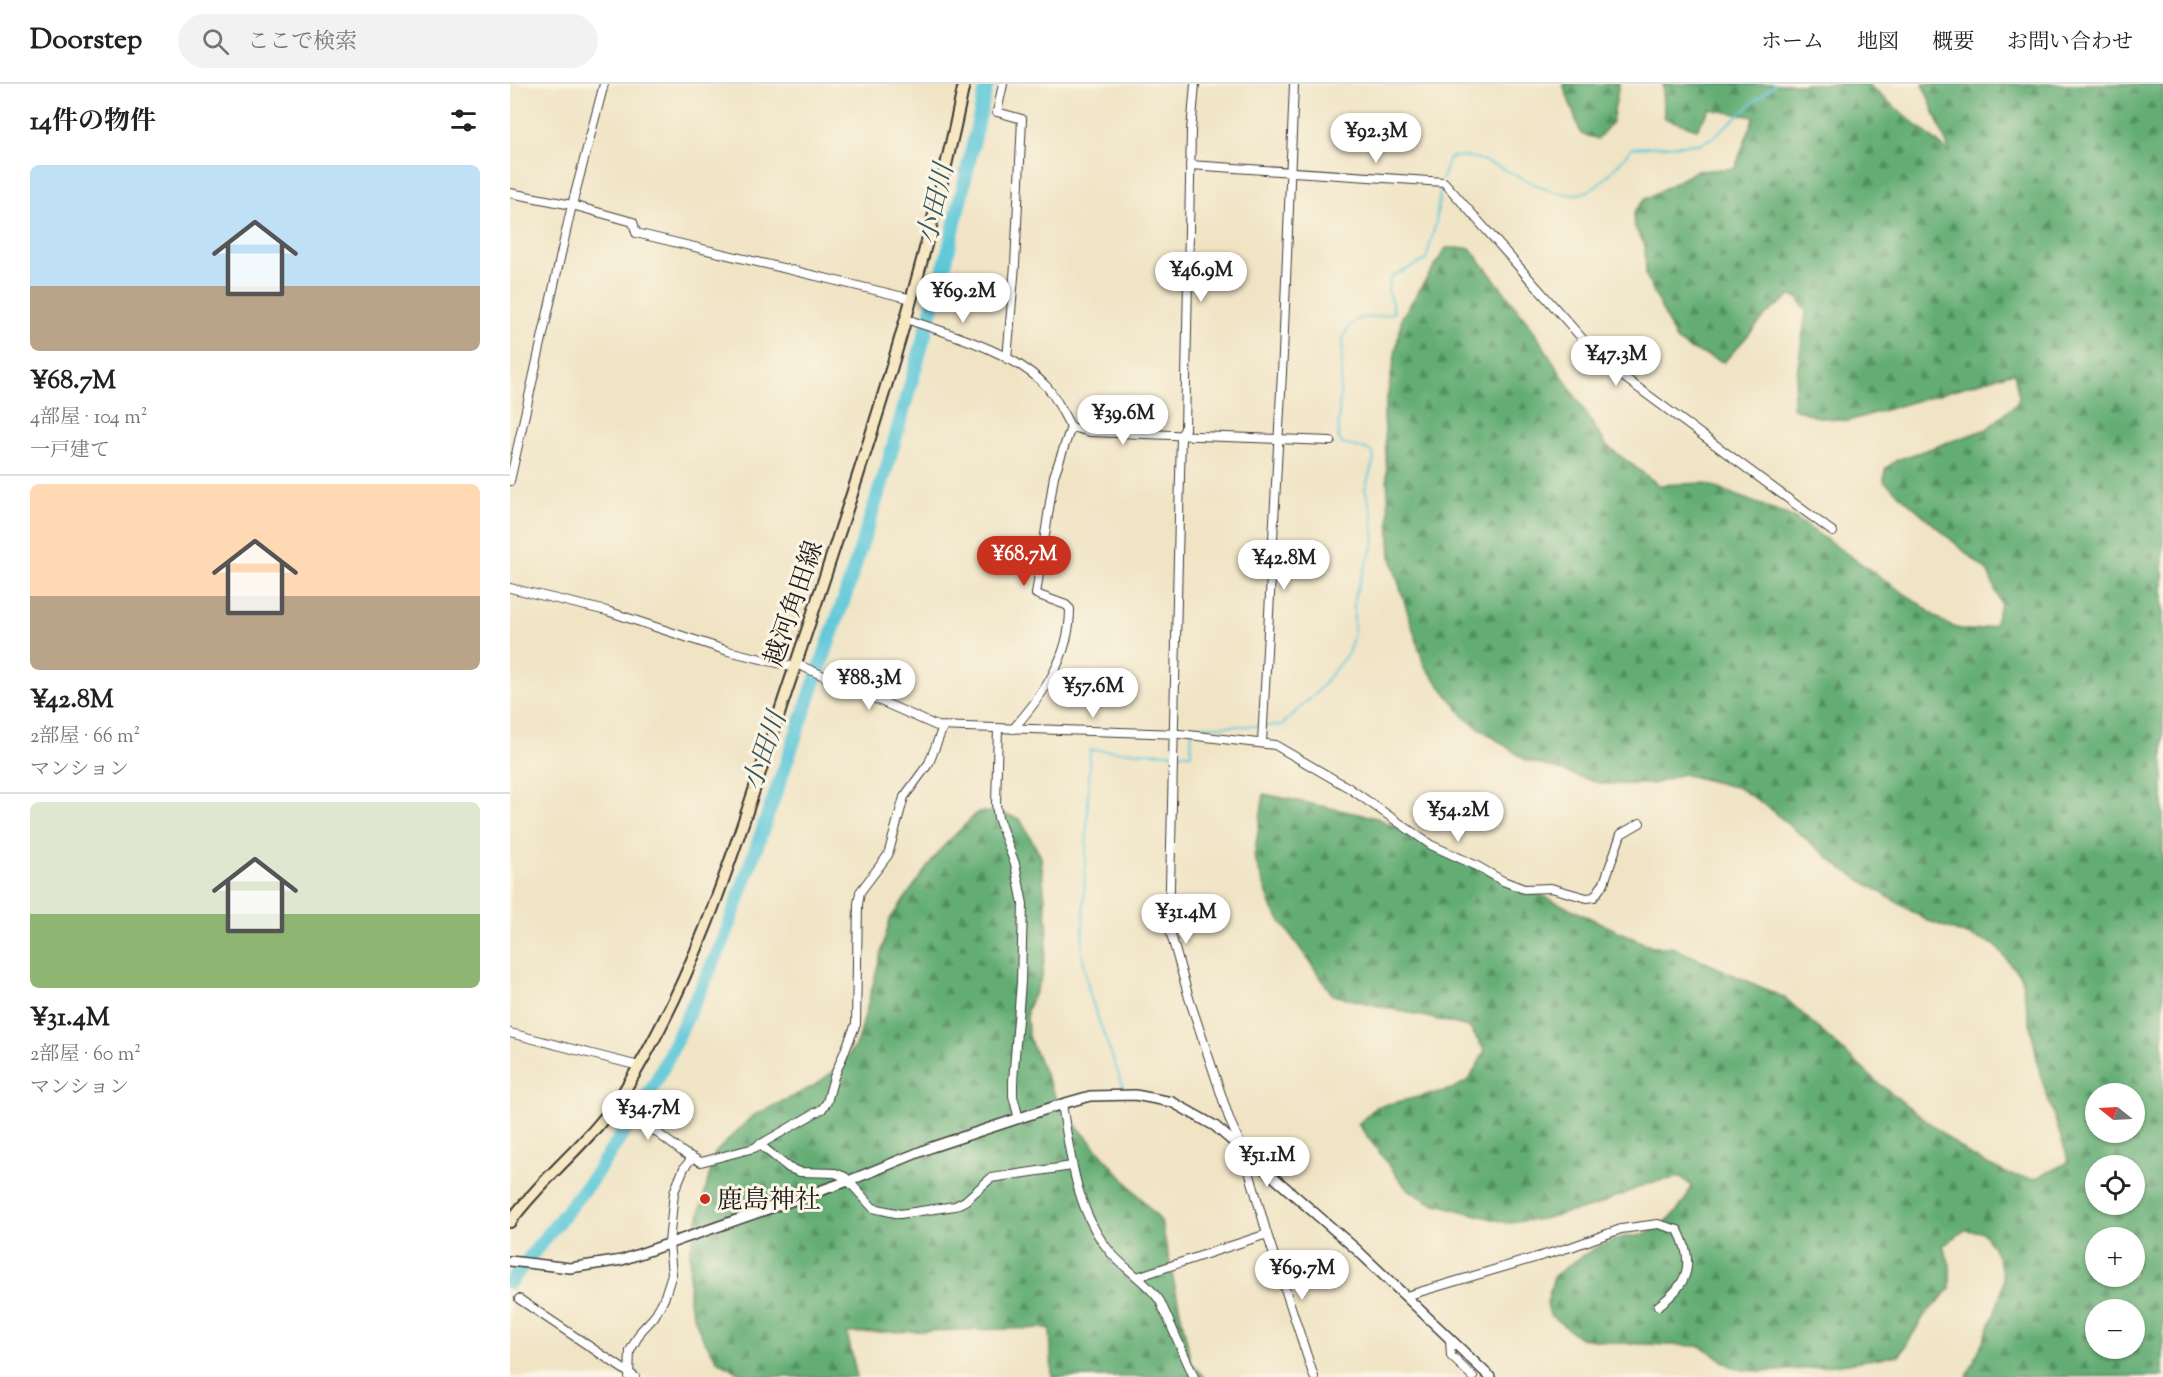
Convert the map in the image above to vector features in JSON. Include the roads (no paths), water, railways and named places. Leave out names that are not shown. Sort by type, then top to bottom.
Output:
[{"type":"main road","name":"越河角田線","points":[[510,1222],[616,1102],[639,1066],[673,1000],[707,921],[877,420],[929,242],[964,84]]},
{"type":"street","points":[[510,481],[572,205],[604,84]]},
{"type":"street","points":[[1003,84],[997,112],[1022,119],[1015,264],[1007,359]]},
{"type":"street","points":[[1195,84],[1190,165],[1185,429],[1181,435],[1169,927],[1205,1047],[1243,1150],[1267,1234],[1314,1377]]},
{"type":"street","points":[[1262,743],[1294,84]]},
{"type":"street","points":[[1190,165],[1444,182],[1602,361],[1833,532]]},
{"type":"street","points":[[510,193],[572,205],[633,222],[636,233],[912,299]]},
{"type":"street","points":[[906,319],[958,336],[1029,371],[1048,387],[1071,427],[1090,432],[1331,441]]},
{"type":"street","points":[[1013,729],[1041,696],[1054,675],[1064,648],[1070,617],[1070,609],[1066,605],[1036,594],[1054,476],[1071,427]]},
{"type":"street","points":[[510,588],[607,611],[728,651],[821,673],[860,694],[943,727],[1173,735],[1262,743],[1284,748],[1300,762],[1334,778],[1431,845],[1524,889],[1551,888],[1587,898],[1594,897],[1604,883],[1622,834],[1640,823]]},
{"type":"street","points":[[616,1102],[692,1158],[701,1162],[727,1156],[759,1144],[822,1109],[827,1102],[834,1077],[855,1024],[857,912],[860,892],[888,855],[904,797],[929,763],[943,727]]},
{"type":"street","points":[[998,729],[996,804],[998,818],[1015,864],[1023,903],[1021,982],[1013,1081],[1013,1096],[1019,1119]]},
{"type":"street","points":[[510,1033],[639,1066]]},
{"type":"street","points":[[510,1261],[549,1267],[603,1263],[669,1243],[851,1180],[932,1147],[1062,1104],[1113,1094],[1172,1102],[1215,1126],[1407,1296],[1490,1377]]},
{"type":"street","points":[[1062,1104],[1072,1166],[1091,1220],[1102,1242],[1160,1301],[1194,1377]]},
{"type":"street","points":[[759,1144],[789,1168],[800,1172],[835,1173],[851,1180],[861,1197],[873,1208],[900,1214],[955,1206],[965,1201],[991,1178],[1072,1166]]},
{"type":"street","points":[[629,1374],[630,1351],[664,1299],[672,1274],[669,1243],[674,1192],[684,1168],[692,1158]]},
{"type":"street","points":[[1407,1296],[1571,1247],[1621,1229],[1658,1224],[1678,1230],[1689,1262],[1685,1277],[1676,1290],[1658,1306]]},
{"type":"street","points":[[1137,1277],[1267,1234]]},
{"type":"street","points":[[519,1299],[635,1377]]},
{"type":"street","points":[[1450,1340],[1451,1356],[1473,1377]]},
{"type":"waterway","name":"小田川","points":[[510,1282],[590,1182],[639,1110],[657,1080],[723,942],[844,599],[887,467],[947,257],[987,84]]},
{"type":"waterway","points":[[1442,179],[1449,158],[1467,157],[1485,161],[1541,187],[1560,193],[1577,194],[1599,184],[1632,148],[1699,144],[1712,138],[1775,84]]},
{"type":"waterway","points":[[1265,726],[1282,725],[1317,692],[1348,653],[1354,634],[1354,597],[1375,541],[1372,512],[1365,489],[1374,459],[1373,453],[1366,449],[1342,444],[1338,437],[1343,339],[1348,329],[1359,319],[1394,312],[1388,289],[1391,277],[1426,260],[1436,222],[1441,185]]},
{"type":"waterway","points":[[1125,1092],[1090,996],[1082,952],[1090,750],[1191,754],[1192,726],[1260,726]]},
{"type":"place","name":"鹿島神社","points":[[705,1199]]}]
